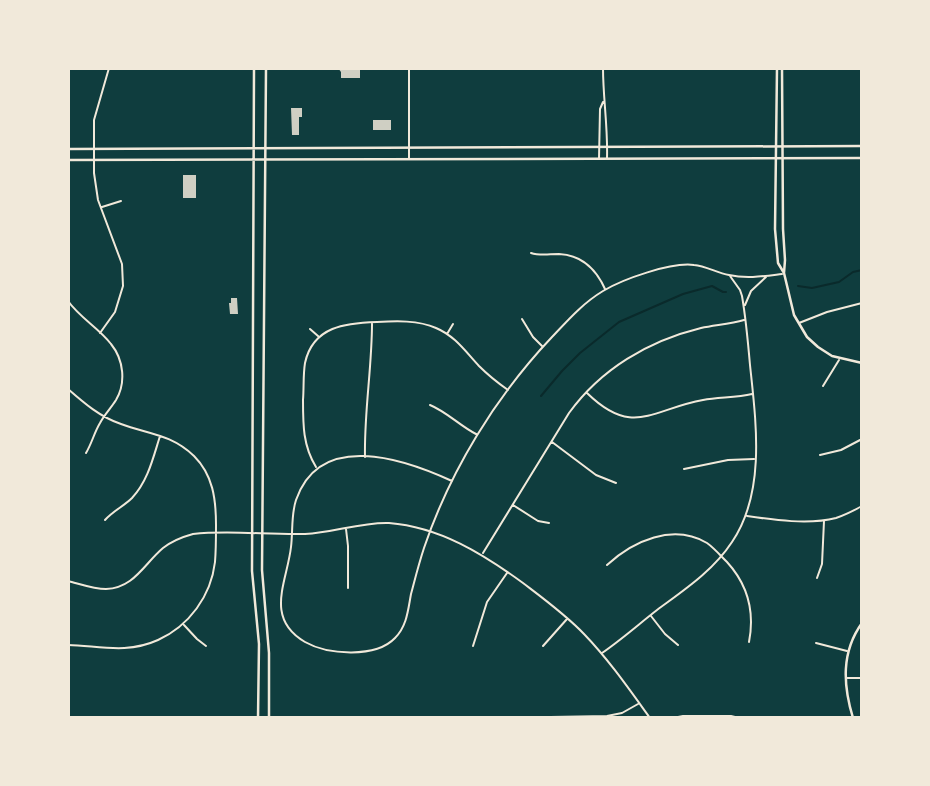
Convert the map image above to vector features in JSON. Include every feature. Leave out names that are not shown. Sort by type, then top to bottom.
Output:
[{"type":"main road","points":[[254,68],[253,583],[260,654],[258,718]]},
{"type":"main road","points":[[266,68],[262,582],[269,653],[269,718]]},
{"type":"main road","points":[[777,68],[778,263],[784,273],[791,304],[807,337],[818,347],[840,359],[862,363]]},
{"type":"main road","points":[[782,68],[783,229],[786,260],[784,273]]},
{"type":"main road","points":[[68,149],[862,146]]},
{"type":"main road","points":[[68,159],[862,158]]},
{"type":"main road","points":[[852,717],[845,666],[855,634],[862,624]]},
{"type":"street","points":[[100,333],[118,306],[123,286],[119,254],[105,221],[95,184],[96,109],[108,68]]},
{"type":"street","points":[[409,68],[409,159]]},
{"type":"street","points":[[599,159],[603,68]]},
{"type":"street","points":[[603,101],[606,109],[607,159]]},
{"type":"street","points":[[102,207],[121,201]]},
{"type":"street","points":[[531,253],[564,255],[581,260],[594,271],[606,289]]},
{"type":"street","points":[[452,481],[428,470],[397,461],[365,457],[340,458],[316,468],[307,479],[293,509],[291,550],[280,596],[285,622],[293,633],[317,647],[339,651],[374,651],[386,646],[398,635],[406,621],[418,567],[430,532],[452,481],[477,435],[543,346],[579,309],[606,289],[631,278],[685,265],[751,277],[784,273]]},
{"type":"street","points":[[602,653],[710,569],[733,541],[745,516],[755,460],[753,394],[744,308],[740,290],[729,275]]},
{"type":"street","points":[[744,308],[751,291],[767,276]]},
{"type":"street","points":[[68,302],[111,343],[116,350],[122,372],[117,397],[86,453]]},
{"type":"street","points":[[799,324],[827,312],[862,303]]},
{"type":"street","points":[[522,319],[533,337],[543,346]]},
{"type":"street","points":[[482,555],[569,413],[601,378],[618,365],[672,337],[745,320]]},
{"type":"street","points":[[316,468],[304,440],[305,363],[310,349],[319,337],[337,327],[372,322],[419,323],[437,328],[460,343],[489,376],[508,390]]},
{"type":"street","points":[[365,457],[372,322]]},
{"type":"street","points":[[447,334],[453,324]]},
{"type":"street","points":[[310,330],[319,337]]},
{"type":"street","points":[[823,386],[840,359]]},
{"type":"street","points":[[68,389],[104,417],[160,435],[185,448],[206,472],[216,502],[215,562],[209,587],[197,608],[183,624],[158,640],[132,648],[108,649],[68,645]]},
{"type":"street","points":[[586,392],[608,411],[634,418],[650,416],[689,403],[753,394]]},
{"type":"street","points":[[430,405],[477,435]]},
{"type":"street","points":[[105,520],[139,489],[160,435]]},
{"type":"street","points":[[820,456],[841,450],[862,439]]},
{"type":"street","points":[[551,442],[600,478],[616,483]]},
{"type":"street","points":[[684,470],[728,460],[755,460]]},
{"type":"street","points":[[512,504],[538,520],[549,523]]},
{"type":"street","points":[[745,516],[776,520],[824,520],[862,506]]},
{"type":"street","points":[[817,578],[822,564],[824,520]]},
{"type":"street","points":[[68,581],[99,588],[116,587],[137,576],[163,549],[176,540],[193,534],[316,533],[376,523],[389,523],[430,532],[482,555],[568,618],[602,653],[649,718]]},
{"type":"street","points":[[346,528],[348,588]]},
{"type":"street","points":[[607,565],[639,543],[667,534],[682,534],[700,540],[714,548],[741,579],[749,599],[752,620],[749,642]]},
{"type":"street","points":[[473,646],[487,602],[507,572]]},
{"type":"street","points":[[651,615],[665,634],[678,645]]},
{"type":"street","points":[[542,646],[568,618]]},
{"type":"street","points":[[183,624],[206,646]]},
{"type":"street","points":[[816,643],[848,652]]},
{"type":"street","points":[[845,678],[862,678]]},
{"type":"street","points":[[496,718],[607,716],[622,713],[639,704]]},
{"type":"street","points":[[845,718],[852,717]]},
{"type":"street","points":[[673,718],[739,718]]},
{"type":"building","points":[[338,68],[360,68],[360,78],[341,78]]},
{"type":"building","points":[[291,108],[302,108],[299,135],[292,135]]},
{"type":"building","points":[[373,120],[391,120],[391,130],[373,130]]},
{"type":"building","points":[[183,175],[196,175],[196,198],[183,198]]},
{"type":"building","points":[[231,298],[237,298],[238,314],[230,314]]},
{"type":"waterway","points":[[798,286],[812,288],[839,282],[853,272],[862,270]]},
{"type":"waterway","points":[[541,396],[580,353],[619,322],[683,294],[712,286],[726,292]]}]
